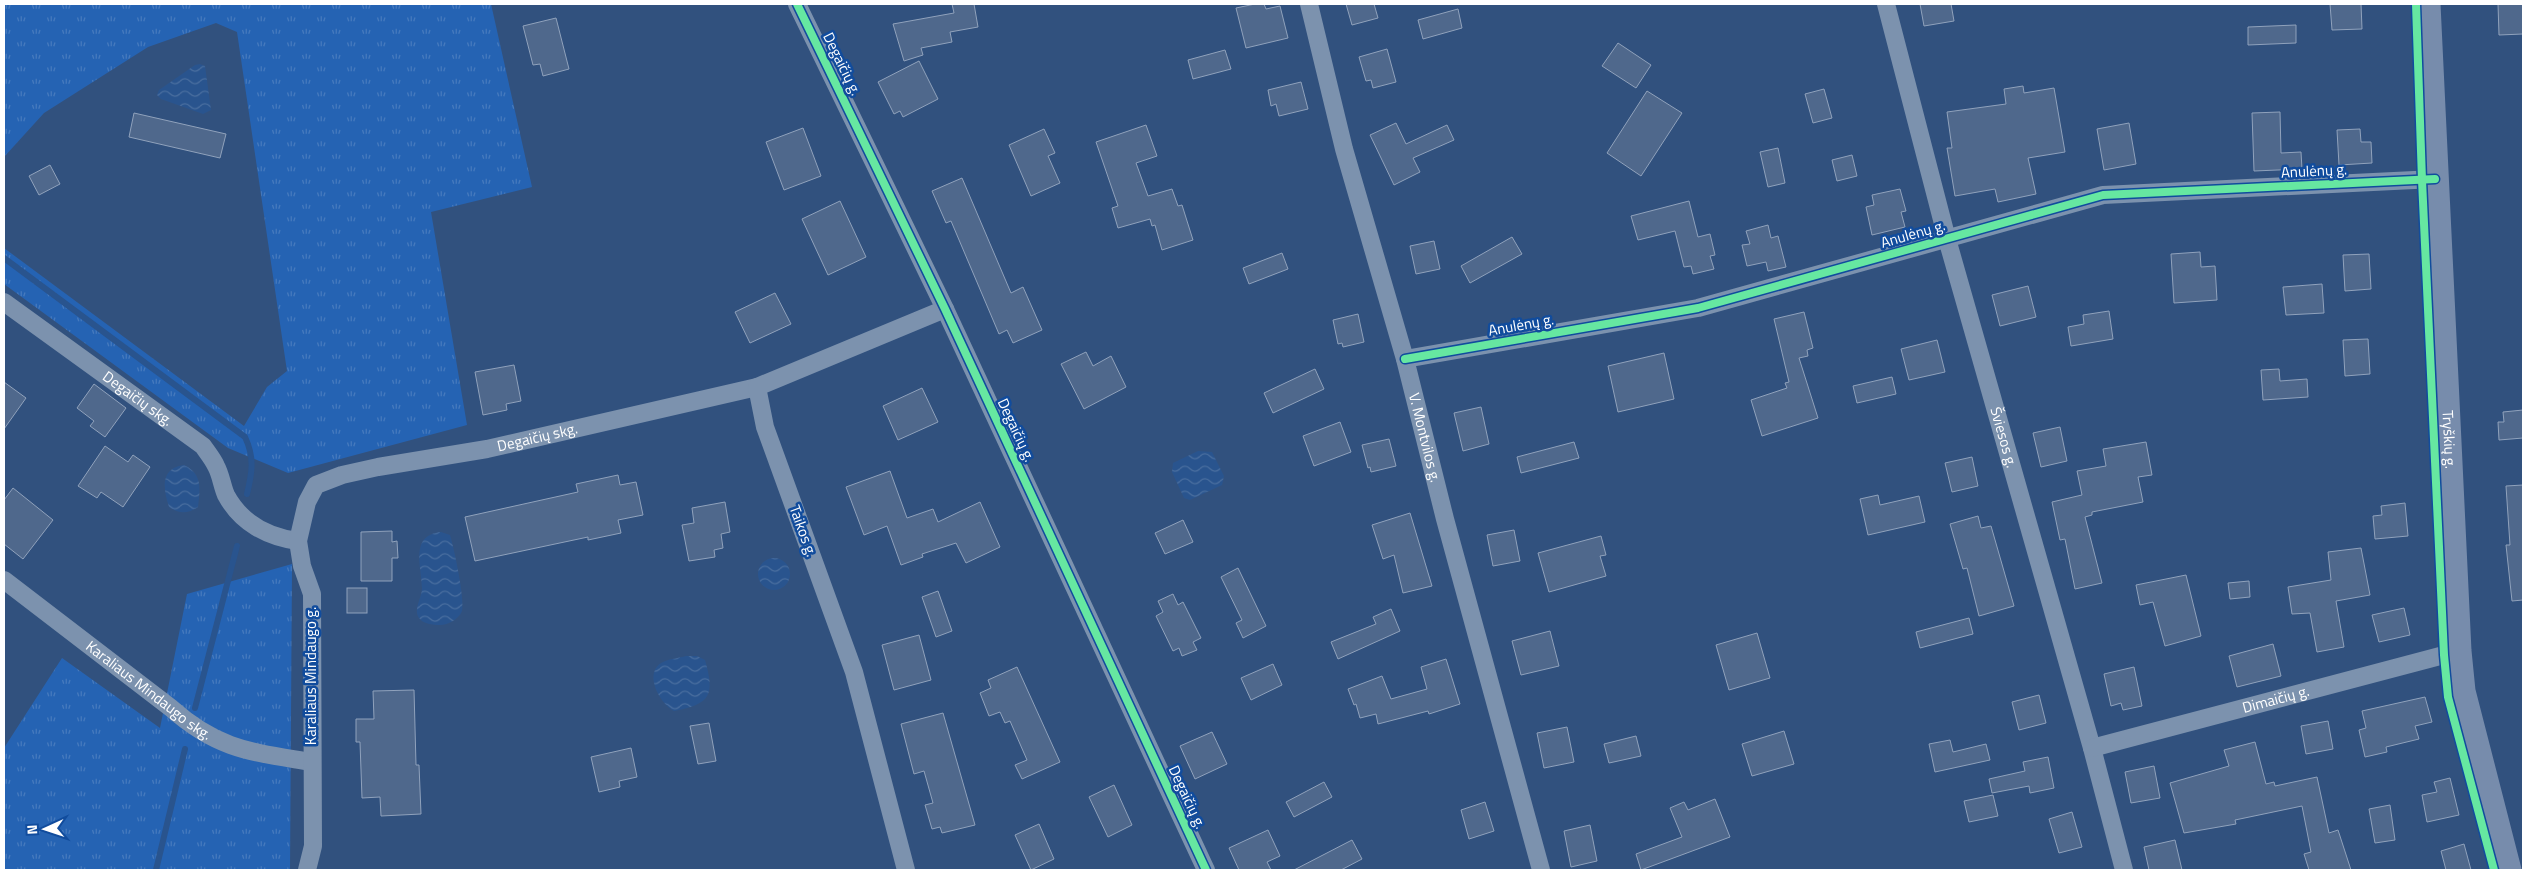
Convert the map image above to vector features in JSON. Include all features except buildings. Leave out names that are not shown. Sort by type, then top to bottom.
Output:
[{"type":"main road","name":"Tryškių g.","points":[[2428,4],[2434,179],[2459,652],[2463,691],[2509,870]]},
{"type":"street","name":"Degaičių g.","points":[[798,4],[945,309],[1206,870]]},
{"type":"street","name":"V. Montvilos g.","points":[[1309,4],[1344,149],[1405,359],[1445,519],[1541,870]]},
{"type":"street","name":"Šviesos g.","points":[[1886,4],[1947,238],[2092,748],[2124,870]]},
{"type":"street","name":"Anulėnų g.","points":[[1405,359],[1698,308],[2103,195],[2434,179]]},
{"type":"street","name":"Degaičių skg.","points":[[4,302],[203,446],[216,466],[226,494],[238,514],[259,530],[282,539],[298,541]]},
{"type":"street","points":[[757,387],[945,309]]},
{"type":"street","name":"Degaičių skg.","points":[[316,485],[342,475],[378,467],[486,449],[757,387]]},
{"type":"street","name":"Taikos g.","points":[[757,387],[765,427],[854,672],[906,870]]},
{"type":"street","name":"Karaliaus Mindaugo g.","points":[[306,870],[313,846],[311,762],[312,594],[302,566],[298,541],[307,502],[316,485]]},
{"type":"street","name":"Karaliaus Mindaugo skg.","points":[[4,580],[164,702],[191,726],[221,743],[246,751],[311,762]]},
{"type":"street","name":"Dimaičių g.","points":[[2092,748],[2459,652]]},
{"type":"green space","points":[[4,4],[491,4],[532,187],[431,212],[467,425],[288,473],[228,448],[4,284],[4,248],[244,426],[267,387],[287,371],[237,32],[216,23],[148,47],[44,113],[4,157]]},
{"type":"green space","points":[[292,564],[290,870],[4,870],[4,748],[62,658],[160,728],[187,594]]},
{"type":"water","points":[[195,65],[205,66],[211,110],[203,114],[161,99],[157,95],[159,90]]},
{"type":"water","points":[[1198,451],[1212,452],[1224,476],[1222,485],[1190,500],[1184,498],[1172,472],[1173,463]]},
{"type":"water","points":[[184,465],[197,477],[199,488],[198,507],[184,512],[176,511],[169,507],[165,493],[165,480],[171,470]]},
{"type":"water","points":[[441,532],[450,535],[459,573],[463,605],[461,614],[456,619],[443,625],[437,625],[423,622],[417,615],[417,607],[422,592],[421,546],[431,534]]},
{"type":"water","points":[[774,558],[786,562],[790,574],[786,586],[774,590],[762,586],[758,574],[762,562]]},
{"type":"water","points":[[686,656],[697,656],[705,660],[710,682],[709,690],[703,701],[674,711],[663,702],[655,688],[654,673],[663,662]]},
{"type":"waterway","points":[[4,258],[245,437],[252,465],[247,494]]},
{"type":"waterway","points":[[195,708],[237,546]]},
{"type":"waterway","points":[[156,870],[185,749]]},
{"type":"cycle path","points":[[797,4],[945,309],[1206,870]]},
{"type":"cycle path","points":[[2416,4],[2422,180],[2444,655],[2448,697],[2494,870]]},
{"type":"cycle path","points":[[1405,359],[1698,308],[2103,195],[2435,179]]}]
